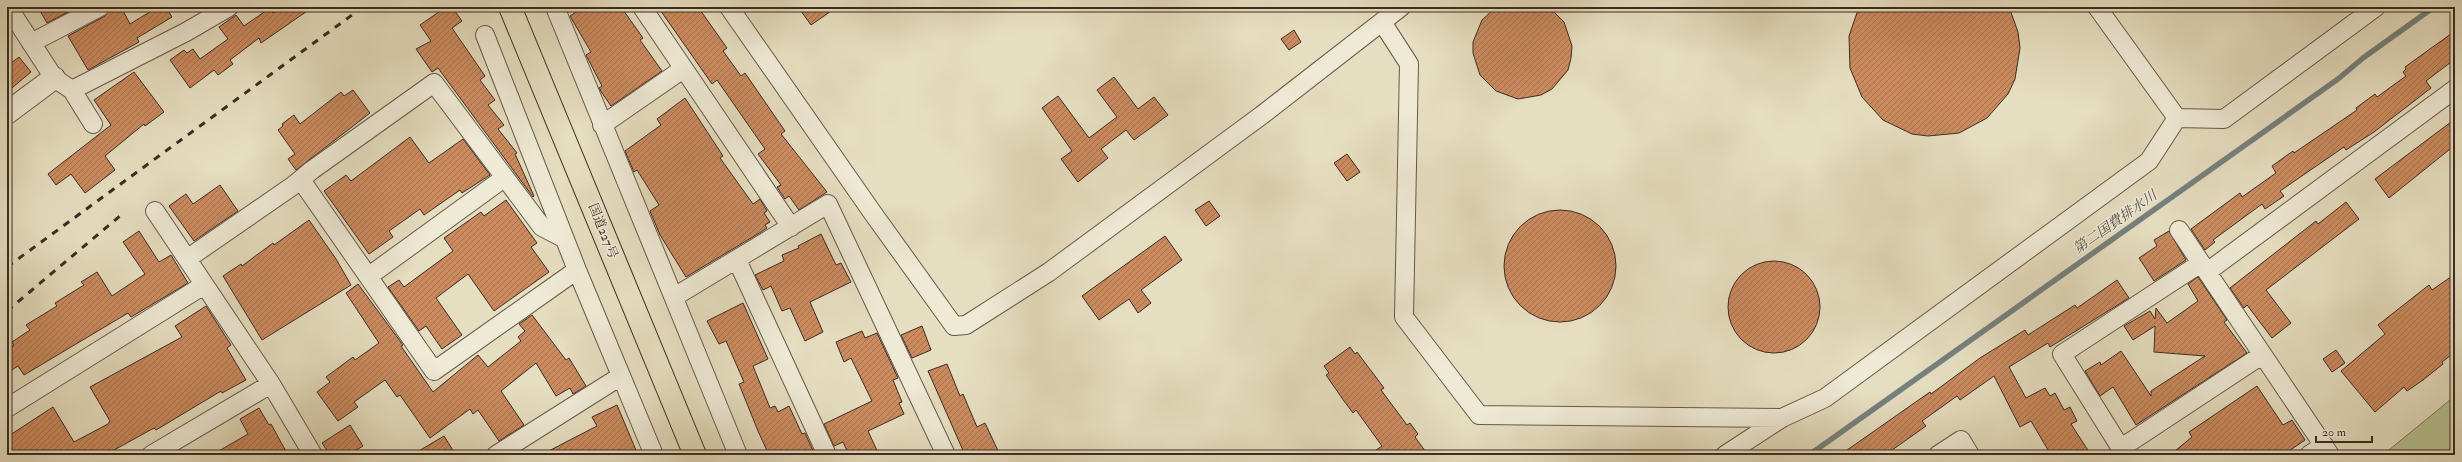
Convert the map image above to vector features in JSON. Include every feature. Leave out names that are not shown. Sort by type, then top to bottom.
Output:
[{"type":"highway","name":"国道227号","points":[[510,7],[695,455]]},
{"type":"street","points":[[8,7],[31,43],[93,124]]},
{"type":"street","points":[[31,43],[100,7]]},
{"type":"street","points":[[7,113],[63,84],[186,32],[229,7]]},
{"type":"street","points":[[555,7],[738,455]]},
{"type":"street","points":[[642,7],[791,227]]},
{"type":"street","points":[[729,7],[872,212],[954,326],[966,325],[1039,279],[1262,115],[1402,7]]},
{"type":"street","points":[[2097,7],[2177,118]]},
{"type":"street","points":[[2177,118],[2224,119],[2376,7]]},
{"type":"street","points":[[1382,22],[1409,64],[1404,317],[1479,416],[1782,418]]},
{"type":"street","points":[[484,35],[577,270],[654,455]]},
{"type":"street","points":[[602,125],[684,69]]},
{"type":"street","points":[[187,259],[301,180],[312,170],[434,82],[504,178],[542,227],[565,239]]},
{"type":"street","points":[[2262,355],[2123,452],[2062,354],[2204,267],[2455,88]]},
{"type":"street","points":[[1725,455],[1782,418],[1825,398],[2149,161],[2177,118]]},
{"type":"street","points":[[369,276],[504,178]]},
{"type":"street","points":[[301,180],[434,371],[577,270]]},
{"type":"street","points":[[674,297],[828,204],[946,455]]},
{"type":"street","points":[[155,211],[271,384],[313,455]]},
{"type":"street","points":[[2179,230],[2327,450],[2309,455]]},
{"type":"street","points":[[737,260],[827,455]]},
{"type":"street","points":[[7,408],[204,285]]},
{"type":"street","points":[[496,455],[621,376]]},
{"type":"street","points":[[151,455],[271,384]]},
{"type":"street","points":[[1938,455],[1961,440],[1970,455]]},
{"type":"green space","points":[[2455,396],[2455,455],[2383,455],[2384,454]]},
{"type":"building","points":[[38,7],[77,7],[47,23]]},
{"type":"building","points":[[110,7],[121,7],[130,24],[158,7],[166,7],[172,17],[137,38],[139,42],[88,70],[68,36],[105,16]]},
{"type":"building","points":[[281,7],[313,7],[261,43],[259,38],[230,60],[233,64],[218,75],[214,70],[190,88],[170,60],[184,50],[187,53],[193,49],[200,59],[228,39],[219,27],[236,15],[244,26],[270,8],[273,13]]},
{"type":"building","points":[[446,7],[452,7],[462,21],[452,28],[485,76],[480,80],[495,100],[488,105],[504,125],[498,129],[517,153],[515,154],[534,196],[533,197],[438,68],[432,72],[416,49],[431,41],[420,25]]},
{"type":"building","points":[[584,7],[621,7],[643,38],[640,40],[662,71],[611,106],[599,88],[602,86],[586,55],[591,52],[570,16]]},
{"type":"building","points":[[658,7],[698,7],[727,48],[723,51],[741,76],[745,73],[785,131],[781,134],[827,192],[799,210],[789,196],[785,199],[777,187],[781,185],[758,154],[765,149],[717,80],[712,84]]},
{"type":"building","points":[[798,7],[837,7],[811,25]]},
{"type":"building","points":[[1496,7],[1549,7],[1564,22],[1572,46],[1571,58],[1568,70],[1552,89],[1541,95],[1518,99],[1496,91],[1480,75],[1473,53],[1473,42],[1482,20]]},
{"type":"building","points":[[1859,7],[2009,7],[2018,32],[2020,48],[2015,79],[2008,94],[1987,118],[1959,133],[1928,136],[1912,134],[1883,120],[1862,97],[1850,68],[1849,36]]},
{"type":"building","points":[[1294,30],[1301,42],[1289,50],[1281,39]]},
{"type":"building","points":[[2455,31],[2455,59],[2426,81],[2431,88],[2374,132],[2346,150],[2344,147],[2280,191],[2284,196],[2265,209],[2262,204],[2213,240],[2215,242],[2205,250],[2191,229],[2240,193],[2242,197],[2276,173],[2272,166],[2293,151],[2294,153],[2357,110],[2356,108],[2375,94],[2377,97],[2406,76],[2403,72],[2406,69],[2405,67]]},
{"type":"building","points":[[19,57],[31,72],[7,92],[7,66]]},
{"type":"building","points":[[134,72],[164,112],[145,126],[144,124],[105,156],[115,170],[85,193],[71,174],[56,185],[48,174],[111,125],[94,100]]},
{"type":"building","points":[[1114,77],[1138,109],[1154,97],[1168,115],[1134,140],[1126,130],[1101,149],[1108,158],[1078,182],[1061,159],[1072,151],[1042,108],[1058,96],[1089,138],[1117,117],[1097,90]]},
{"type":"building","points":[[353,90],[370,113],[296,170],[288,159],[295,154],[278,130],[283,126],[282,124],[294,115],[300,124],[341,92],[344,96]]},
{"type":"building","points":[[685,98],[723,156],[720,158],[753,204],[760,199],[767,211],[764,213],[770,222],[765,225],[767,228],[761,232],[686,277],[660,235],[650,211],[659,205],[637,170],[634,172],[625,151],[661,125],[657,119]]},
{"type":"building","points":[[2455,119],[2455,145],[2389,198],[2375,179]]},
{"type":"building","points":[[410,137],[429,163],[463,139],[490,175],[462,193],[460,190],[424,215],[420,209],[389,231],[393,237],[369,254],[324,191],[346,175],[351,181]]},
{"type":"building","points":[[1347,154],[1360,172],[1347,181],[1334,163]]},
{"type":"building","points":[[220,185],[238,211],[194,241],[169,206],[186,194],[193,204]]},
{"type":"building","points":[[506,200],[537,243],[531,247],[549,272],[494,311],[468,274],[436,298],[462,335],[442,349],[426,326],[419,331],[388,287],[399,280],[404,287],[453,251],[444,238],[481,212],[484,216]]},
{"type":"building","points":[[1209,201],[1220,216],[1206,226],[1195,210]]},
{"type":"building","points":[[2346,202],[2359,219],[2266,290],[2291,323],[2272,338],[2247,305],[2244,308],[2230,288],[2316,221],[2318,224]]},
{"type":"building","points":[[1560,210],[1582,214],[1600,226],[1612,244],[1616,266],[1612,288],[1600,306],[1582,318],[1560,322],[1538,318],[1520,306],[1508,288],[1504,266],[1508,244],[1520,226],[1538,214]]},
{"type":"building","points":[[309,220],[336,259],[351,285],[262,340],[223,276],[241,264],[242,266],[273,243],[274,245]]},
{"type":"building","points":[[139,231],[159,262],[171,255],[188,283],[131,317],[128,313],[24,375],[18,366],[7,373],[7,350],[14,345],[12,342],[30,330],[26,325],[57,306],[55,303],[84,285],[81,282],[97,272],[112,296],[145,274],[123,242]]},
{"type":"building","points":[[2169,231],[2186,260],[2154,281],[2139,258],[2157,246],[2154,240]]},
{"type":"building","points":[[821,234],[836,265],[841,263],[851,282],[810,302],[823,332],[805,341],[790,308],[782,311],[771,286],[763,290],[755,275],[784,261],[782,255],[799,248],[798,246]]},
{"type":"building","points":[[1165,236],[1182,260],[1141,290],[1151,303],[1138,313],[1129,299],[1099,320],[1082,296]]},
{"type":"building","points":[[1774,261],[1792,264],[1807,274],[1817,289],[1820,307],[1817,325],[1807,340],[1792,350],[1774,353],[1756,350],[1741,340],[1731,325],[1728,307],[1731,289],[1741,274],[1756,264]]},
{"type":"building","points":[[2455,274],[2455,352],[2423,380],[2407,391],[2404,387],[2375,412],[2341,371],[2385,334],[2378,325],[2429,285],[2432,290]]},
{"type":"building","points":[[2198,277],[2227,320],[2224,322],[2247,353],[2136,425],[2113,387],[2100,396],[2085,371],[2100,362],[2101,365],[2121,351],[2151,396],[2151,391],[2205,356],[2154,352],[2155,326],[2133,340],[2124,326],[2150,311],[2155,319],[2156,308],[2167,323],[2198,301],[2188,284]]},
{"type":"building","points":[[2117,280],[2129,298],[2050,347],[2048,343],[2009,367],[2026,398],[2045,388],[2050,396],[2055,393],[2064,410],[2070,407],[2077,421],[2071,424],[2091,455],[2051,455],[2031,421],[2020,427],[1994,376],[1960,400],[1957,396],[1922,421],[1926,426],[1885,455],[1840,455],[1930,392],[1931,394],[1980,358],[2025,330],[2028,335],[2075,305],[2077,308]]},
{"type":"building","points":[[358,284],[403,345],[401,346],[433,392],[478,355],[488,367],[521,341],[518,337],[525,331],[519,324],[532,315],[566,360],[569,358],[586,386],[573,394],[570,388],[556,396],[536,363],[501,391],[524,425],[499,441],[478,410],[473,414],[470,409],[430,438],[400,395],[397,397],[385,380],[354,402],[358,407],[338,421],[317,392],[330,382],[326,377],[353,357],[355,360],[379,343],[346,293]]},
{"type":"building","points":[[743,303],[768,359],[753,366],[770,408],[775,406],[778,412],[789,406],[802,434],[805,433],[815,455],[769,455],[739,384],[744,382],[726,341],[719,344],[707,321]]},
{"type":"building","points":[[206,306],[231,345],[227,348],[246,380],[222,393],[221,391],[156,430],[154,428],[105,455],[7,455],[7,437],[53,407],[74,442],[108,424],[110,421],[90,387],[182,337],[175,326]]},
{"type":"building","points":[[922,326],[931,350],[912,358],[901,335]]},
{"type":"building","points":[[862,331],[865,338],[877,333],[898,378],[893,380],[902,402],[899,403],[904,414],[868,431],[879,455],[849,455],[843,442],[834,446],[824,424],[872,401],[851,358],[844,362],[836,342]]},
{"type":"building","points":[[1350,347],[1355,354],[1357,352],[1384,388],[1381,390],[1407,425],[1410,423],[1418,434],[1415,437],[1428,455],[1369,455],[1382,446],[1356,410],[1353,413],[1344,401],[1326,375],[1329,373],[1324,366]]},
{"type":"building","points":[[2336,350],[2345,363],[2332,372],[2323,359]]},
{"type":"building","points":[[947,364],[960,396],[963,394],[977,427],[985,423],[1000,455],[965,455],[928,371]]},
{"type":"building","points":[[2257,386],[2283,425],[2292,420],[2305,440],[2283,455],[2170,455],[2192,437],[2189,432]]},
{"type":"building","points":[[617,405],[638,455],[541,455],[597,426],[592,417]]},
{"type":"building","points":[[259,408],[269,425],[271,424],[288,455],[212,455],[248,434],[240,419]]},
{"type":"building","points":[[350,425],[363,446],[348,455],[330,455],[322,443]]},
{"type":"building","points":[[444,436],[456,455],[412,455]]},
{"type":"waterway","name":"第二国費排水川","points":[[1809,455],[2338,79],[2363,58],[2434,7]]},
{"type":"railway","points":[[7,267],[363,7]]},
{"type":"railway","points":[[7,311],[120,216]]}]
